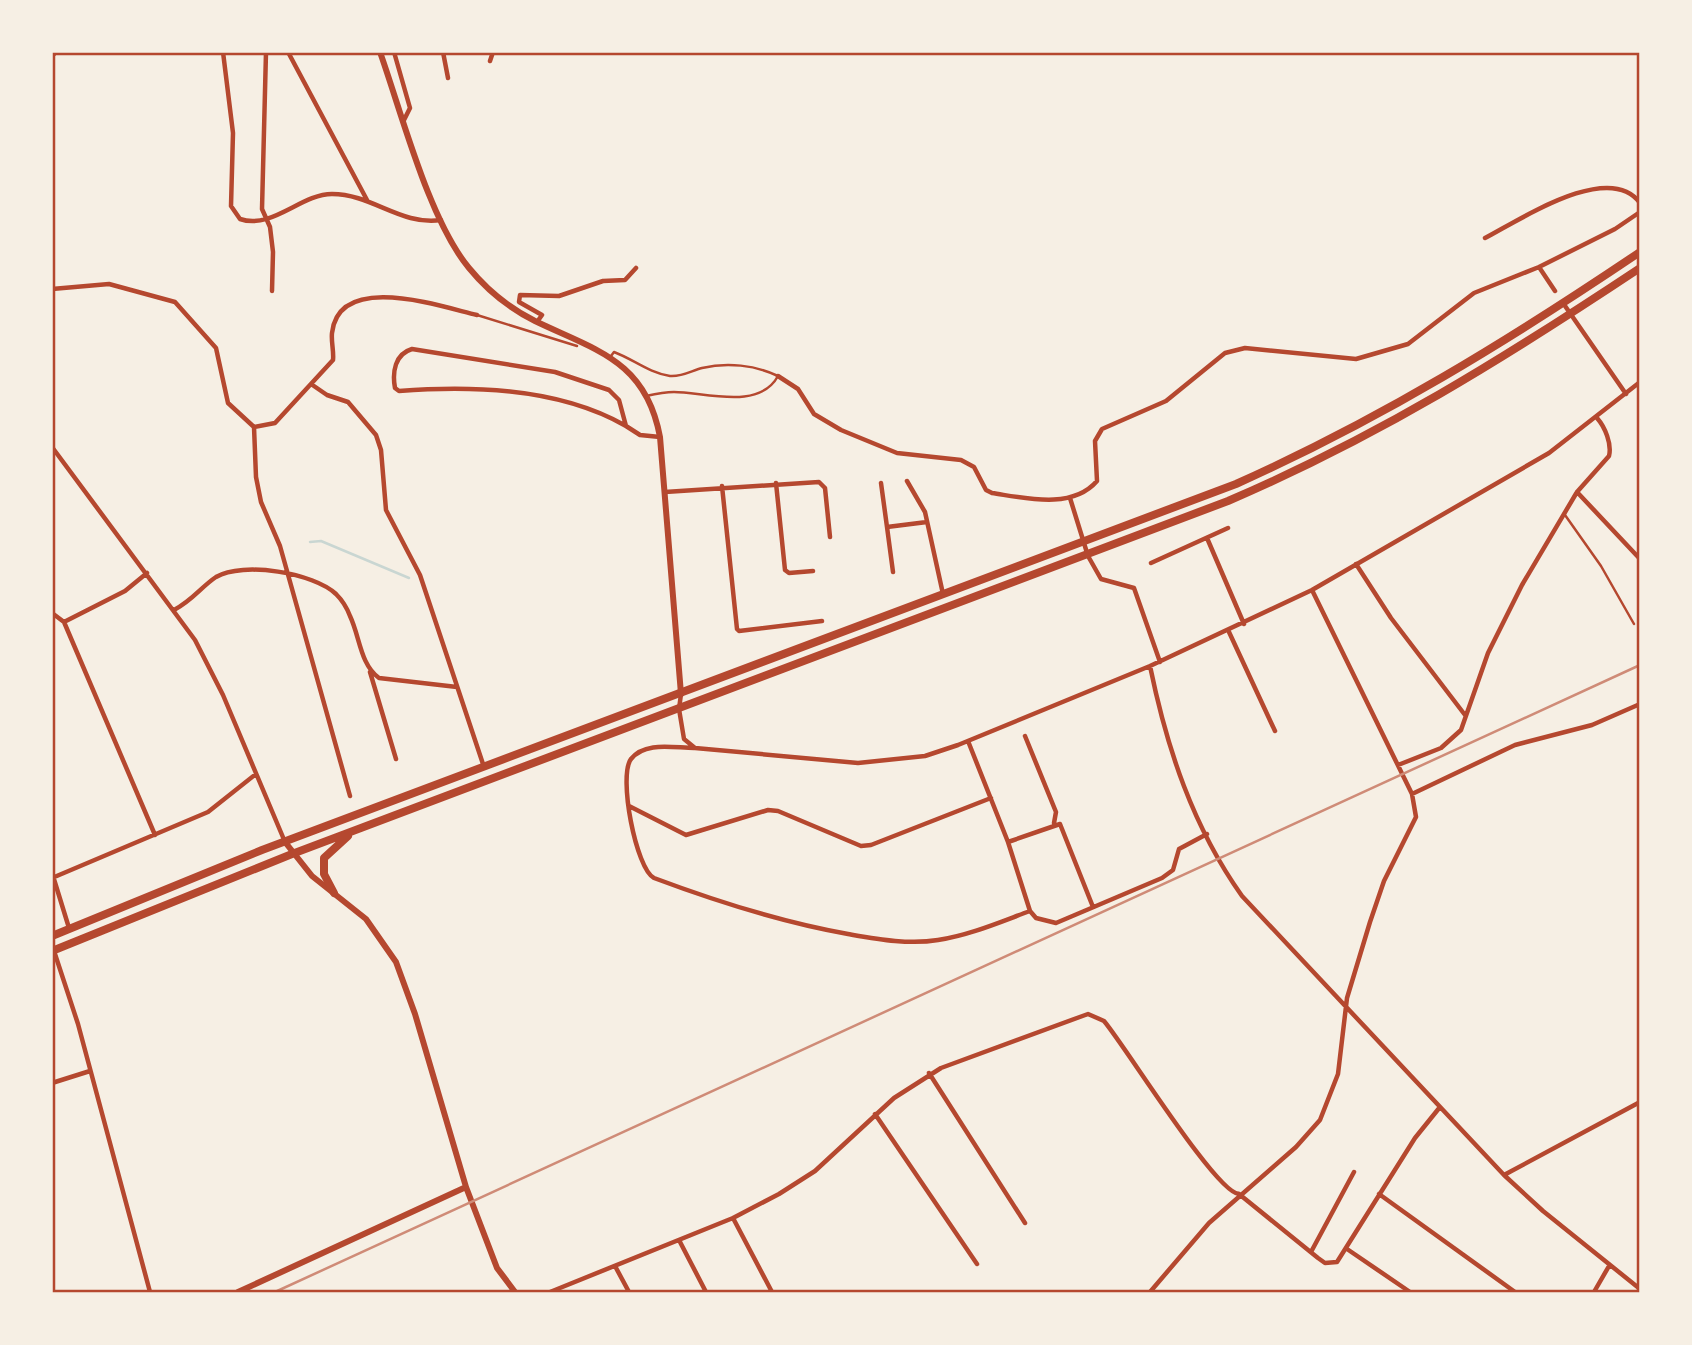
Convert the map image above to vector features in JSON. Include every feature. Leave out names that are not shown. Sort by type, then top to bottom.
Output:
[{"type":"main road","points":[[52,936],[262,850],[1225,488],[1315,448],[1434,385],[1640,252]]},
{"type":"main road","points":[[53,951],[292,854],[1228,501],[1346,447],[1459,386],[1640,268]]},
{"type":"main road","points":[[334,892],[324,874],[324,858],[354,831]]},
{"type":"street","points":[[223,52],[233,133],[231,206],[240,219],[250,222],[267,218],[327,194],[368,200],[416,222],[441,220]]},
{"type":"street","points":[[266,52],[262,209],[267,218],[273,251],[272,291]]},
{"type":"street","points":[[288,52],[368,200]]},
{"type":"street","points":[[380,52],[441,220],[457,251],[475,276],[506,304],[611,356],[630,372],[646,396],[660,437],[681,694],[679,709],[684,739],[695,748]]},
{"type":"street","points":[[394,52],[410,108],[404,120]]},
{"type":"street","points":[[443,52],[448,78]]},
{"type":"street","points":[[489,61],[493,52]]},
{"type":"street","points":[[1485,238],[1544,207],[1583,191],[1601,187],[1621,190],[1640,203]]},
{"type":"street","points":[[778,376],[798,389],[814,414],[841,430],[897,453],[961,460],[974,467],[986,490],[992,493],[1035,499],[1070,498],[1097,481],[1095,441],[1102,429],[1166,401],[1225,353],[1245,348],[1346,359],[1393,349],[1414,341],[1474,292],[1539,267],[1615,229],[1640,212]]},
{"type":"street","points":[[1539,267],[1555,290]]},
{"type":"street","points":[[537,321],[542,315],[519,302],[520,295],[571,294],[603,281],[625,280],[636,268]]},
{"type":"street","points":[[52,289],[109,284],[175,302],[216,348],[228,403],[254,427],[256,477],[261,502],[287,573],[351,796]]},
{"type":"street","points":[[254,427],[275,423],[333,360],[332,334],[337,321],[343,311],[358,302],[384,295],[477,315]]},
{"type":"street","points":[[1563,303],[1626,394]]},
{"type":"street","points":[[626,426],[615,394],[555,372],[412,349],[399,358],[395,369],[395,388],[399,391],[461,388],[547,397],[626,426],[640,435],[660,437]]},
{"type":"street","points":[[1030,911],[962,934],[937,940],[907,942],[788,923],[745,911],[648,875],[629,806],[625,780],[632,758],[652,747],[695,748],[858,763],[925,756],[968,741],[1229,632],[1312,590],[1549,453],[1640,382]]},
{"type":"street","points":[[311,384],[327,395],[348,402],[376,435],[381,450],[386,510],[420,575],[484,768]]},
{"type":"street","points":[[1398,765],[1446,745],[1461,730],[1494,641],[1522,586],[1577,492],[1609,456],[1604,426],[1597,418]]},
{"type":"street","points":[[52,447],[174,610],[210,667],[292,854],[312,876],[366,919],[381,937],[404,978],[466,1187],[498,1268],[515,1293]]},
{"type":"street","points":[[907,481],[925,512],[943,595]]},
{"type":"street","points":[[665,492],[722,486],[819,482],[825,488],[830,537]]},
{"type":"street","points":[[776,483],[785,570],[789,573],[813,571]]},
{"type":"street","points":[[881,484],[893,572]]},
{"type":"street","points":[[722,486],[739,631],[821,621]]},
{"type":"street","points":[[1577,492],[1640,559]]},
{"type":"street","points":[[1070,498],[1088,556],[1101,579],[1106,583],[1128,584],[1137,592],[1160,662]]},
{"type":"street","points":[[887,527],[927,522]]},
{"type":"street","points":[[1151,563],[1228,528]]},
{"type":"street","points":[[1207,538],[1244,624]]},
{"type":"street","points":[[1356,564],[1391,618],[1465,715]]},
{"type":"street","points":[[64,622],[125,591],[147,573]]},
{"type":"street","points":[[174,610],[197,597],[217,577],[228,573],[287,573],[321,584],[340,599],[353,622],[397,759]]},
{"type":"street","points":[[1150,1293],[1191,1243],[1239,1194],[1296,1147],[1320,1120],[1338,1074],[1346,1007],[1384,881],[1416,817],[1412,794],[1312,590]]},
{"type":"street","points":[[52,613],[64,622],[155,835]]},
{"type":"street","points":[[1229,632],[1276,731]]},
{"type":"street","points":[[1150,666],[1166,742],[1181,785],[1242,896],[1504,1175],[1609,1266],[1640,1289]]},
{"type":"street","points":[[370,671],[387,680],[457,687]]},
{"type":"street","points":[[1412,794],[1515,745],[1592,725],[1640,705]]},
{"type":"street","points":[[1025,736],[1056,812],[1053,825]]},
{"type":"street","points":[[968,741],[1030,911],[1036,918],[1050,923],[1162,878],[1173,870],[1179,849],[1206,834]]},
{"type":"street","points":[[69,929],[53,877],[208,812],[256,774]]},
{"type":"street","points":[[629,806],[686,835],[768,810],[778,811],[853,845],[861,846],[871,845],[991,798]]},
{"type":"street","points":[[1007,842],[1053,825],[1063,827],[1093,907]]},
{"type":"street","points":[[53,951],[78,1024],[150,1293]]},
{"type":"street","points":[[550,1293],[733,1218],[815,1171],[875,1114],[929,1073],[965,1057],[1079,1016],[1095,1016],[1115,1035],[1224,1187],[1239,1194],[1311,1252],[1331,1264],[1339,1260],[1347,1249],[1415,1138],[1440,1107]]},
{"type":"street","points":[[52,1083],[90,1071]]},
{"type":"street","points":[[929,1073],[1025,1223]]},
{"type":"street","points":[[1504,1175],[1640,1102]]},
{"type":"street","points":[[875,1114],[977,1264]]},
{"type":"street","points":[[1311,1252],[1354,1172]]},
{"type":"street","points":[[238,1293],[466,1187]]},
{"type":"street","points":[[1379,1194],[1515,1293]]},
{"type":"street","points":[[733,1218],[772,1293]]},
{"type":"street","points":[[679,1240],[706,1293]]},
{"type":"street","points":[[1347,1249],[1410,1293]]},
{"type":"street","points":[[615,1266],[629,1293]]},
{"type":"street","points":[[1594,1293],[1609,1266]]},
{"type":"street","points":[[1501,1293],[1507,1286]]},
{"type":"lane","points":[[477,315],[577,346]]},
{"type":"lane","points":[[611,356],[614,352],[618,353],[645,368],[673,376],[709,367],[734,365],[750,366],[778,376],[769,388],[754,394],[701,396],[673,392],[646,396]]},
{"type":"lane","points":[[1565,515],[1589,548],[1634,624]]},
{"type":"waterway","points":[[310,542],[321,541],[409,578]]},
{"type":"railway","points":[[275,1292],[1640,665]]}]
